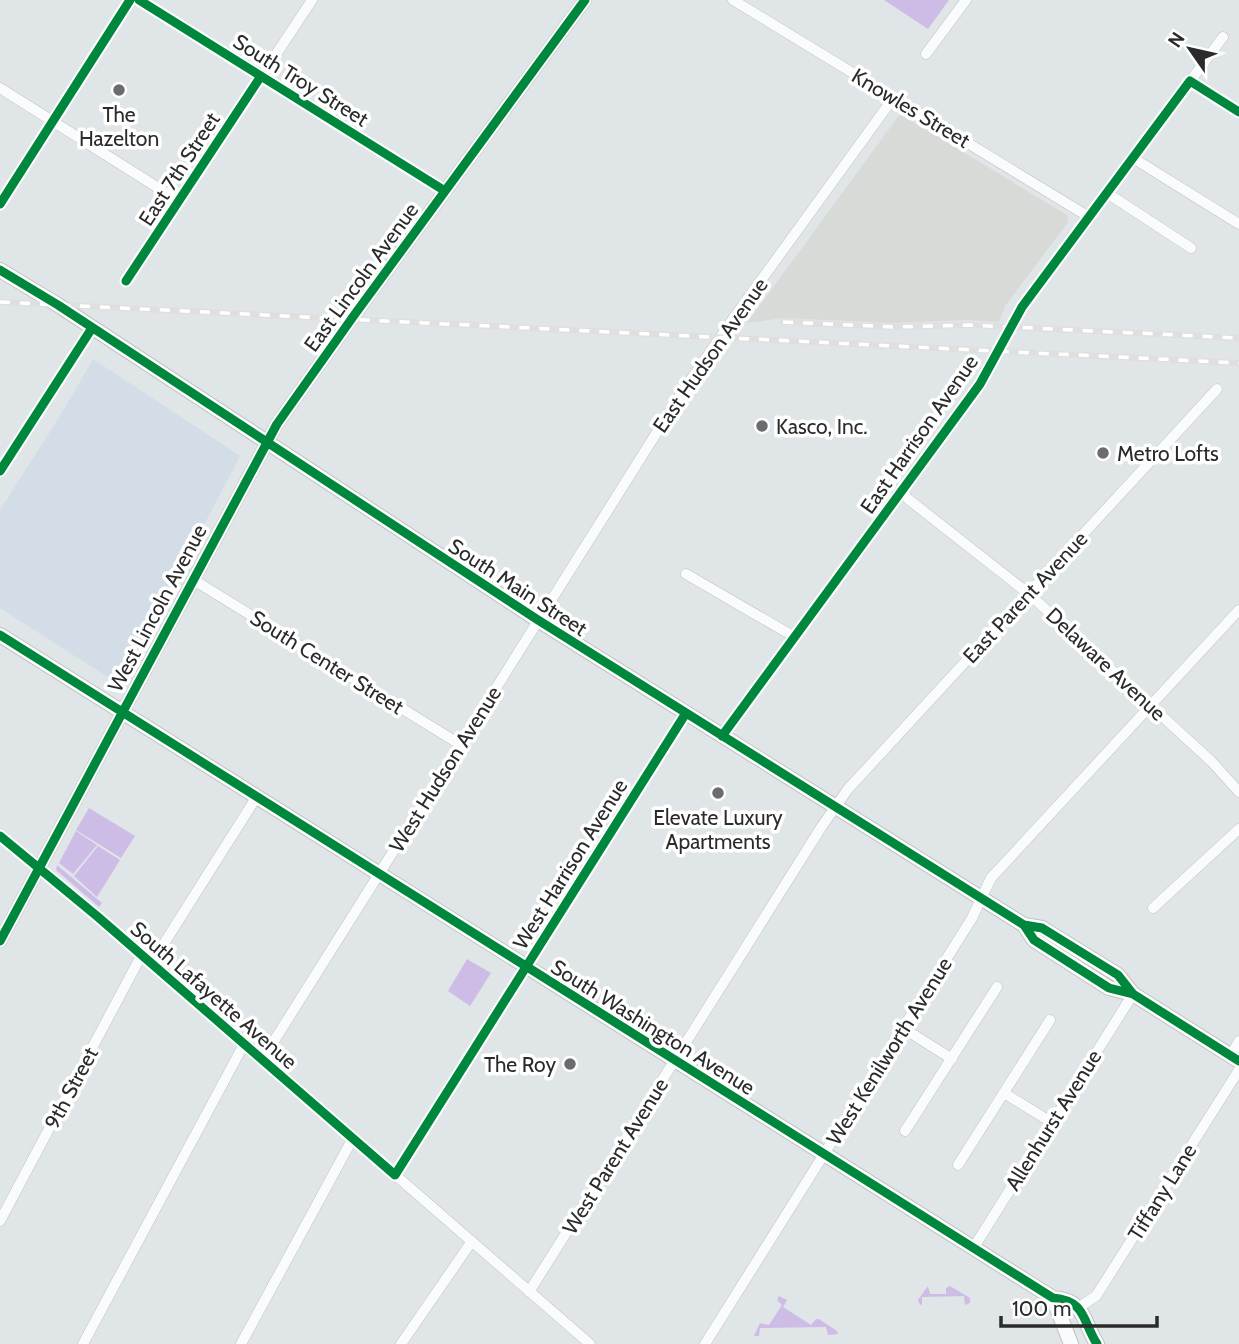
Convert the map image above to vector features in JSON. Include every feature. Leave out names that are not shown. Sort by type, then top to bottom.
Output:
[{"type":"main road","name":"South Main Street","points":[[0,270],[685,713],[1024,925],[1042,928],[1118,975],[1133,994],[1235,1058]]},
{"type":"main road","name":"South Washington Avenue","points":[[0,635],[1053,1298],[1068,1300],[1078,1308]]},
{"type":"main road","points":[[1053,1298],[1071,1344]]},
{"type":"main road","points":[[1078,1308],[1097,1344]]},
{"type":"street","points":[[0,204],[130,0]]},
{"type":"street","name":"South Troy Street","points":[[139,0],[445,191]]},
{"type":"street","name":"East 7th Street","points":[[127,281],[312,0]]},
{"type":"street","name":"East Lincoln Avenue","points":[[267,441],[293,399],[586,0]]},
{"type":"street","name":"Knowles Street","points":[[733,0],[1089,217]]},
{"type":"street","points":[[926,54],[966,0]]},
{"type":"street","name":"East Harrison Avenue","points":[[722,736],[986,374],[1022,307],[1223,37]]},
{"type":"street","points":[[1190,81],[1239,112]]},
{"type":"street","points":[[0,88],[179,201]]},
{"type":"street","name":"East Hudson Avenue","points":[[538,620],[703,362],[894,97]]},
{"type":"street","points":[[1133,158],[1239,225]]},
{"type":"street","points":[[1107,193],[1191,248]]},
{"type":"street","points":[[0,471],[3,459],[92,328]]},
{"type":"street","name":"East Parent Avenue","points":[[836,807],[851,785],[1217,389]]},
{"type":"street","name":"West Lincoln Avenue","points":[[0,941],[267,441]]},
{"type":"street","name":"Delaware Avenue","points":[[902,490],[908,499],[1029,594],[1212,762],[1239,793]]},
{"type":"street","points":[[686,574],[793,636]]},
{"type":"street","name":"South Center Street","points":[[192,579],[461,745]]},
{"type":"street","name":"West Kenilworth Avenue","points":[[705,1344],[972,918],[991,878],[1239,610]]},
{"type":"street","name":"West Hudson Avenue","points":[[262,1060],[538,620]]},
{"type":"street","name":"West Harrison Avenue","points":[[395,1175],[685,713]]},
{"type":"street","points":[[151,964],[256,798]]},
{"type":"street","name":"West Parent Avenue","points":[[529,1292],[836,807]]},
{"type":"street","points":[[1153,908],[1239,829]]},
{"type":"street","name":"South Lafayette Avenue","points":[[0,836],[590,1344]]},
{"type":"street","name":"9th Street","points":[[0,1221],[141,956]]},
{"type":"street","points":[[905,1131],[997,987]]},
{"type":"street","name":"Allenhurst Avenue","points":[[974,1247],[1133,994]]},
{"type":"street","points":[[958,1165],[1050,1020]]},
{"type":"street","points":[[903,1028],[952,1059]]},
{"type":"street","points":[[1235,1058],[1239,1041]]},
{"type":"street","points":[[83,1344],[244,1044]]},
{"type":"street","name":"Tiffany Lane","points":[[1078,1308],[1096,1296],[1239,1070]]},
{"type":"street","points":[[1004,1093],[1051,1122]]},
{"type":"street","points":[[241,1344],[353,1138]]},
{"type":"street","points":[[401,1344],[472,1241]]},
{"type":"shaded area","points":[[884,0],[949,0],[928,29]]},
{"type":"shaded area","points":[[900,114],[1067,215],[1068,222],[1005,306],[999,322],[969,320],[891,323],[783,318],[747,323]]},
{"type":"shaded area","points":[[93,359],[240,456],[120,685],[0,608],[0,510]]},
{"type":"shaded area","points":[[89,808],[135,836],[121,858],[76,830]]},
{"type":"shaded area","points":[[76,831],[97,845],[73,874],[59,863]]},
{"type":"shaded area","points":[[98,846],[120,860],[97,897],[74,876]]},
{"type":"shaded area","points":[[57,865],[102,903],[99,907],[56,870]]},
{"type":"shaded area","points":[[467,959],[491,973],[470,1006],[448,991]]},
{"type":"shaded area","points":[[928,1286],[930,1294],[946,1294],[946,1288],[950,1286],[970,1298],[970,1303],[965,1305],[964,1296],[922,1297],[920,1305],[918,1300]]},
{"type":"shaded area","points":[[779,1296],[787,1300],[783,1307],[811,1325],[819,1319],[838,1334],[828,1335],[826,1327],[760,1328],[759,1336],[754,1336],[760,1323],[769,1325],[782,1305],[777,1300]]},
{"type":"railway","points":[[0,302],[1239,363]]},
{"type":"railway","points":[[783,322],[894,327],[969,325],[1239,338]]},
{"type":"cycle path","points":[[0,204],[130,0]]},
{"type":"cycle path","points":[[139,0],[445,191]]},
{"type":"cycle path","points":[[0,941],[277,424],[585,0]]},
{"type":"cycle path","points":[[126,281],[261,76]]},
{"type":"cycle path","points":[[722,736],[980,384],[1022,307],[1190,81],[1239,112]]},
{"type":"cycle path","points":[[0,270],[58,305],[538,620],[1024,925],[1042,928],[1118,975],[1133,994]]},
{"type":"cycle path","points":[[0,471],[92,328]]},
{"type":"cycle path","points":[[0,635],[1053,1298],[1072,1303],[1082,1313],[1097,1344]]},
{"type":"cycle path","points":[[0,836],[98,917],[395,1175],[686,713]]},
{"type":"cycle path","points":[[1024,925],[1034,940],[1109,988],[1133,994],[1239,1061]]},
{"type":"place","name":"The Hazelton","points":[[119,90]]},
{"type":"place","name":"Kasco, Inc.","points":[[762,426]]},
{"type":"place","name":"Metro Lofts","points":[[1103,453]]},
{"type":"place","name":"Elevate Luxury Apartments","points":[[718,793]]},
{"type":"place","name":"The Roy","points":[[570,1064]]}]
